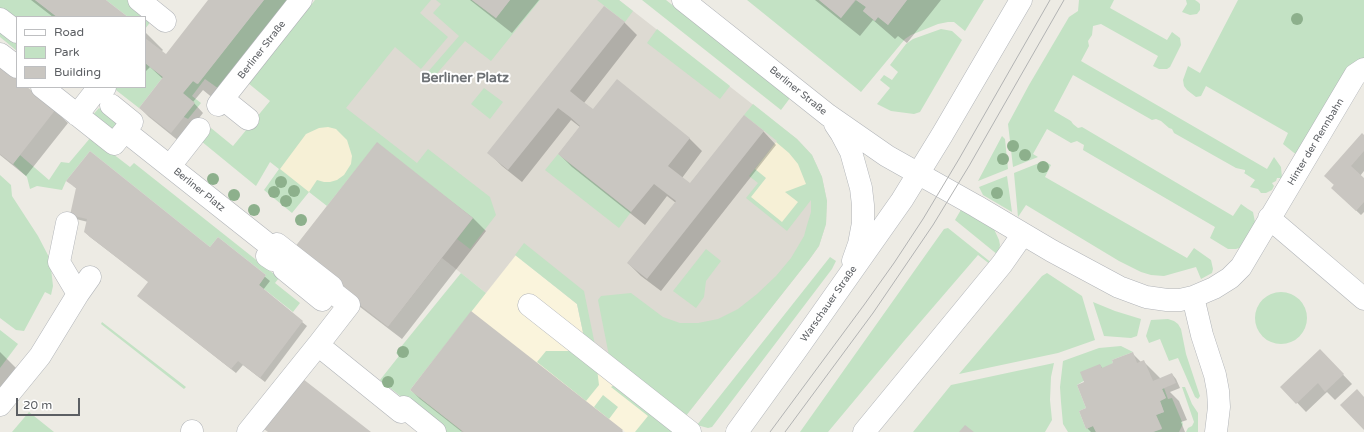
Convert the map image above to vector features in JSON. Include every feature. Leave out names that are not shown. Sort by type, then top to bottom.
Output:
[{"type":"street","points":[[139,0],[165,20]]},
{"type":"street","name":"Berliner Straße","points":[[248,119],[220,102],[301,0]]},
{"type":"street","name":"Berliner Straße","points":[[683,0],[828,115],[887,156],[918,174]]},
{"type":"street","name":"Warschauer Straße","points":[[737,432],[798,349],[902,200],[1022,0]]},
{"type":"street","points":[[0,19],[16,31]]},
{"type":"street","points":[[0,54],[16,66]]},
{"type":"street","name":"Hinter der Rennbahn","points":[[1193,297],[1214,288],[1230,278],[1241,267],[1355,75],[1364,69]]},
{"type":"street","points":[[43,88],[77,115],[114,144],[132,122],[101,94],[77,115]]},
{"type":"street","points":[[828,115],[841,133],[851,152],[861,188],[863,205],[863,223],[859,244],[847,278]]},
{"type":"street","points":[[170,166],[199,129]]},
{"type":"street","name":"Berliner Platz","points":[[125,131],[170,166],[277,259],[277,244],[332,287],[330,290],[349,305],[318,345]]},
{"type":"street","points":[[918,174],[976,206],[1022,234],[1119,287],[1146,297],[1167,300],[1180,300],[1193,297],[1202,335],[1215,375],[1218,391],[1219,407],[1216,432]]},
{"type":"street","points":[[1269,218],[1364,299]]},
{"type":"street","points":[[0,405],[40,356],[84,286],[59,262],[67,223]]},
{"type":"street","points":[[864,432],[1002,264],[1022,234]]},
{"type":"street","points":[[529,305],[690,432]]},
{"type":"street","points":[[248,432],[318,345],[401,412]]},
{"type":"street","points":[[412,432],[395,419],[404,407],[435,432]]},
{"type":"shaded area","points":[[315,0],[443,0],[493,39],[523,0],[619,0],[797,139],[812,155],[822,177],[827,201],[826,224],[819,246],[685,417],[584,337],[577,304],[516,255],[486,293],[442,258],[388,327],[291,252],[372,148],[269,58]]},
{"type":"shaded area","points":[[515,255],[577,304],[584,337],[664,400],[640,432],[625,432],[623,430],[621,432],[464,432],[410,390]]},
{"type":"green space","points":[[0,0],[35,0],[56,16],[16,16],[16,50],[0,37]]},
{"type":"green space","points":[[106,0],[127,0],[152,20],[146,28],[146,16],[127,16]]},
{"type":"green space","points":[[264,0],[289,0],[219,89],[205,79],[192,96],[201,103],[188,119],[184,117],[183,93],[193,81],[197,84]]},
{"type":"green space","points":[[315,0],[431,0],[420,13],[448,37],[421,69],[395,47],[346,108],[417,163],[428,149],[490,197],[496,215],[470,249],[457,239],[473,218],[377,143],[327,206],[309,192],[292,213],[264,190],[279,169],[270,162],[256,186],[201,141],[211,128],[233,146],[270,101],[248,83]]},
{"type":"green space","points":[[436,0],[472,0],[496,18],[510,0],[540,0],[491,61],[465,41],[433,78],[427,73],[459,36],[433,13],[441,4]]},
{"type":"green space","points":[[597,0],[619,0],[633,11],[625,22]]},
{"type":"green space","points":[[642,0],[666,0],[790,98],[781,110]]},
{"type":"green space","points":[[747,0],[819,0],[841,18],[856,0],[866,7],[863,11],[875,21],[878,17],[888,25],[907,0],[984,0],[965,31],[954,22],[948,22],[938,24],[905,39],[861,92]]},
{"type":"green space","points":[[1079,0],[1114,0],[1110,8],[1167,40],[1172,32],[1180,38],[1181,45],[1170,67],[1167,69],[1159,69],[1153,66],[1158,56],[1101,24],[1093,26],[1092,35],[1088,41],[1089,46],[1081,61],[1267,169],[1274,157],[1281,167],[1282,178],[1277,178],[1276,181],[1272,183],[1274,186],[1272,190],[1266,193],[1261,193],[1258,189],[1250,187],[1255,180],[1244,173],[1245,170],[1236,168],[1174,133],[1172,129],[1161,121],[1156,119],[1152,120],[1073,75],[1054,111],[1071,121],[1078,128],[1082,127],[1233,216],[1241,204],[1253,212],[1255,222],[1253,228],[1243,245],[1239,248],[1228,249],[1210,238],[1215,227],[1083,150],[1084,145],[1077,141],[1071,143],[1047,129],[1033,154],[1038,157],[1013,167],[1008,124],[1069,17],[1078,11]]},
{"type":"green space","points":[[1186,0],[1195,0],[1200,4],[1200,10],[1197,14],[1190,15],[1182,12],[1187,4]]},
{"type":"green space","points":[[1238,0],[1364,0],[1364,62],[1298,156],[1283,144],[1288,133],[1206,86],[1201,96],[1196,97],[1184,86],[1183,80],[1188,66],[1200,73]]},
{"type":"green space","points":[[657,29],[730,86],[720,99],[647,43]]},
{"type":"green space","points":[[941,29],[952,31],[962,40],[920,112],[914,114],[891,111],[877,104],[890,88],[880,80],[884,75],[892,80],[898,72],[890,65],[906,44],[913,39]]},
{"type":"green space","points":[[146,64],[163,77],[139,108],[113,88],[146,88]]},
{"type":"green space","points":[[484,88],[503,102],[490,119],[471,104]]},
{"type":"green space","points":[[753,104],[797,139],[812,155],[822,177],[827,201],[826,224],[819,246],[809,260],[685,417],[609,356],[598,300],[601,296],[631,293],[663,317],[680,323],[698,323],[718,319],[738,309],[757,294],[776,276],[791,258],[804,236],[811,212],[811,200],[787,231],[746,198],[758,183],[749,176],[777,141],[744,115]]},
{"type":"green space","points":[[99,108],[124,128],[115,138],[90,118]]},
{"type":"green space","points":[[1002,136],[1005,139],[1008,169],[978,181]]},
{"type":"green space","points":[[91,137],[130,167],[134,163],[279,278],[275,283],[300,303],[293,312],[259,285],[266,275],[218,237],[210,247],[90,151],[66,181],[62,190],[37,186],[30,189],[27,177],[13,164],[20,155],[49,180],[61,162],[69,163]]},
{"type":"green space","points":[[558,154],[631,212],[619,228],[545,170]]},
{"type":"green space","points":[[1044,161],[1051,165],[1045,177],[1187,258],[1194,248],[1211,260],[1213,269],[1212,273],[1201,279],[1196,267],[1164,276],[1151,275],[1141,272],[1119,261],[1026,205],[1018,217],[1014,173]]},
{"type":"green space","points":[[0,175],[11,185],[12,196],[38,236],[50,259],[53,286],[51,295],[45,292],[24,331],[16,330],[0,318]]},
{"type":"green space","points":[[1007,176],[1012,212],[983,195],[979,187]]},
{"type":"green space","points":[[962,208],[994,229],[1000,245],[998,255],[955,220]]},
{"type":"green space","points":[[948,228],[993,264],[991,265],[978,255],[828,432],[800,432],[944,229]]},
{"type":"green space","points":[[524,243],[584,291],[595,345],[584,337],[577,304],[515,255]]},
{"type":"green space","points":[[706,249],[721,261],[706,281],[704,297],[696,308],[673,291]]},
{"type":"green space","points":[[830,257],[836,261],[832,269],[712,427],[708,428],[697,425]]},
{"type":"green space","points":[[461,273],[486,293],[410,390],[462,431],[446,432],[380,380],[399,356],[396,353]]},
{"type":"green space","points":[[1047,273],[1082,296],[1095,340],[1058,353],[959,374],[1042,276]]},
{"type":"green space","points":[[1281,292],[1291,294],[1299,300],[1305,308],[1307,318],[1305,328],[1299,336],[1291,342],[1281,344],[1271,342],[1263,336],[1257,328],[1255,318],[1257,308],[1263,300],[1271,294]]},
{"type":"green space","points":[[1093,302],[1141,319],[1137,336],[1131,338],[1104,336]]},
{"type":"green space","points":[[1168,319],[1178,324],[1181,329],[1186,354],[1200,396],[1198,399],[1195,397],[1178,358],[1169,361],[1160,339],[1149,343],[1146,336],[1151,320]]},
{"type":"green space","points":[[102,322],[186,387],[184,389],[101,324]]},
{"type":"green space","points":[[0,330],[18,344],[0,368]]},
{"type":"green space","points":[[1121,346],[1133,352],[1112,360],[1113,363],[1077,385],[1086,408],[1079,411],[1086,429],[1093,426],[1096,432],[1068,432],[1063,424],[1061,402],[1060,387],[1063,361],[1099,348]]},
{"type":"green space","points":[[546,351],[573,351],[597,369],[599,385],[586,401],[537,362]]},
{"type":"green space","points":[[1054,363],[1051,377],[1050,400],[1052,420],[1045,432],[913,432],[951,385]]},
{"type":"green space","points":[[616,384],[673,432],[635,432],[648,416],[611,387]]},
{"type":"green space","points":[[1182,387],[1185,387],[1192,404],[1198,413],[1198,432],[1186,432],[1194,422]]},
{"type":"green space","points":[[1164,388],[1168,399],[1172,398],[1183,424],[1179,432],[1153,432],[1162,428],[1156,415],[1164,412],[1160,401],[1166,398],[1162,389]]},
{"type":"green space","points":[[603,395],[618,407],[609,419],[594,407]]},
{"type":"green space","points":[[29,412],[54,432],[12,432]]},
{"type":"sand","points":[[328,127],[336,129],[347,140],[352,156],[351,164],[344,175],[337,180],[324,182],[317,180],[309,192],[280,169],[306,134],[319,128]]},
{"type":"sand","points":[[776,142],[789,153],[798,164],[806,184],[785,192],[798,202],[782,222],[751,197],[766,178],[755,169]]},
{"type":"building","points":[[35,0],[106,0],[127,16],[56,16]]},
{"type":"building","points":[[208,0],[264,0],[198,84],[193,81],[183,93],[195,103],[171,133],[139,108],[163,77],[146,64],[146,39],[166,54]]},
{"type":"building","points":[[472,0],[510,0],[496,18]]},
{"type":"building","points":[[819,0],[855,0],[841,18]]},
{"type":"building","points":[[856,0],[907,0],[888,25],[878,17],[875,21],[863,11],[866,7]]},
{"type":"building","points":[[604,6],[625,22],[570,91],[581,100],[593,109],[617,79],[690,138],[668,166],[690,183],[744,115],[764,131],[647,279],[627,263],[676,201],[654,184],[631,212],[558,154],[580,126],[570,117],[558,108],[508,170],[487,153]]},
{"type":"building","points":[[0,65],[16,78],[16,88],[28,88],[56,109],[13,164],[0,154]]},
{"type":"building","points":[[1362,133],[1364,135],[1364,151],[1351,166],[1364,178],[1364,202],[1356,211],[1331,188],[1334,185],[1324,176]]},
{"type":"building","points":[[377,142],[473,218],[388,327],[291,252]]},
{"type":"building","points":[[90,151],[210,247],[218,237],[266,275],[259,285],[303,321],[260,378],[238,361],[231,369],[137,296],[148,282],[84,232],[87,219],[70,215],[76,188],[66,181]]},
{"type":"building","points":[[471,311],[623,430],[621,432],[464,432],[410,390]]},
{"type":"building","points":[[1320,349],[1344,374],[1325,392],[1318,383],[1296,404],[1280,387]]},
{"type":"building","points":[[1133,352],[1137,363],[1144,360],[1153,381],[1172,373],[1176,383],[1162,389],[1166,398],[1160,401],[1164,412],[1156,415],[1162,429],[1153,432],[1096,432],[1093,426],[1086,429],[1079,411],[1086,408],[1077,385],[1084,382],[1080,372],[1100,364],[1102,368],[1113,363],[1112,360]]},
{"type":"building","points":[[303,379],[371,432],[268,432],[264,429]]},
{"type":"building","points":[[1357,389],[1364,397],[1364,430],[1340,405]]},
{"type":"building","points":[[965,425],[974,432],[959,432]]},
{"type":"tram line","points":[[770,432],[864,305],[923,219],[1050,0]]},
{"type":"tram line","points":[[785,432],[873,313],[933,225],[969,166],[1064,0]]},
{"type":"district","name":"Berliner Platz","points":[[465,78]]}]
